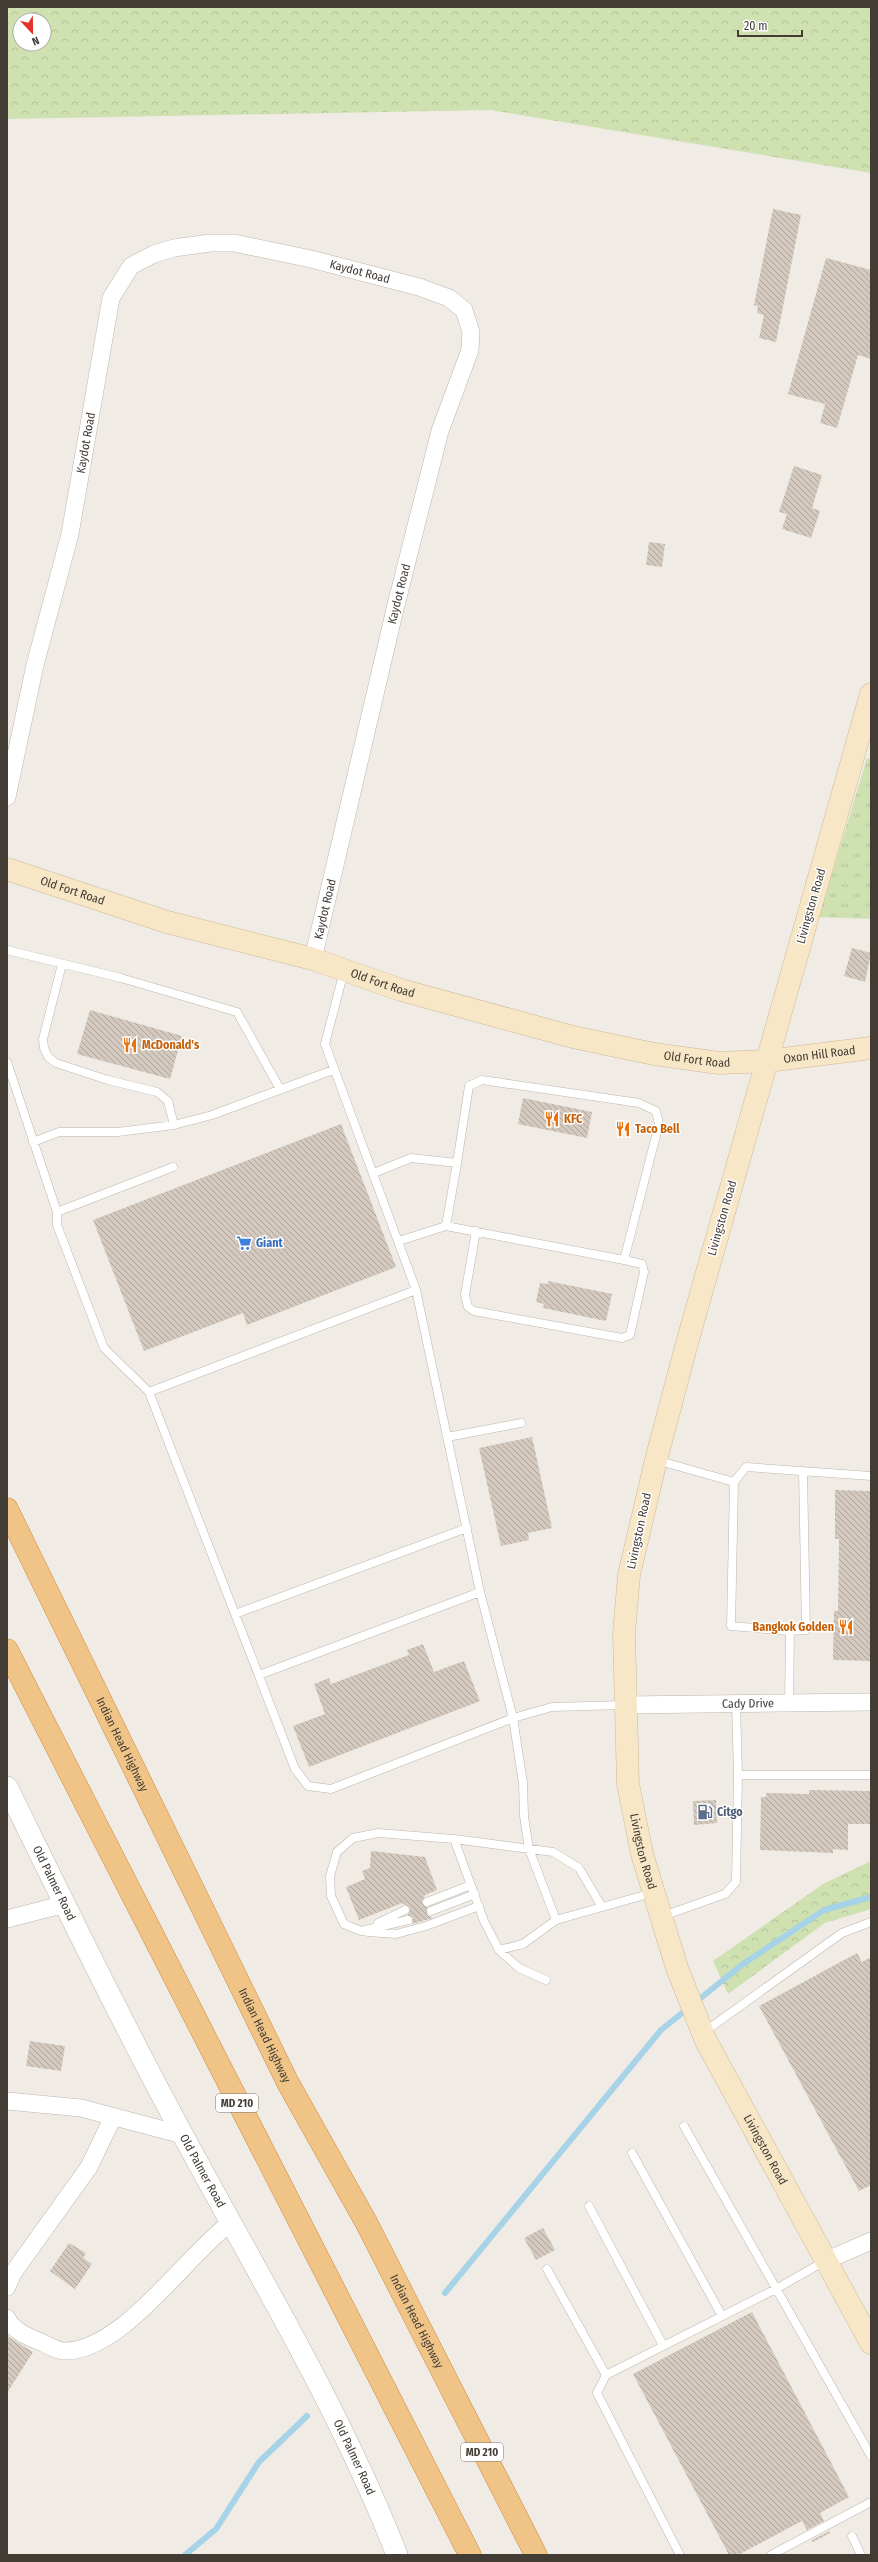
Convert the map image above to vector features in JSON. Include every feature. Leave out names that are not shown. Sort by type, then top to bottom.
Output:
[{"type":"highway","name":"Indian Head Highway","points":[[7,1509],[288,2083],[366,2222],[536,2555]]},
{"type":"highway","name":"MD 210","points":[[7,1650],[470,2555]]},
{"type":"main road","name":"Livingston Road","points":[[871,694],[767,1060],[656,1460],[638,1529],[629,1575],[624,1633],[628,1784],[642,1854],[660,1918],[677,1968],[702,2030],[825,2261],[871,2343]]},
{"type":"main road","name":"Old Fort Road","points":[[7,869],[167,922],[313,959],[401,990],[573,1037],[654,1054],[719,1063],[767,1060]]},
{"type":"main road","name":"Oxon Hill Road","points":[[767,1060],[871,1048]]},
{"type":"street","name":"Kaydot Road","points":[[7,797],[35,665],[70,534],[111,298],[131,266],[174,248],[210,243],[234,243],[326,263],[419,287],[449,298],[464,310],[471,332],[470,350],[440,432],[395,609],[313,959]]},
{"type":"street","name":"Cady Drive","points":[[625,1705],[871,1702]]},
{"type":"street","name":"Old Palmer Road","points":[[7,1787],[183,2135],[334,2414],[377,2503],[397,2555]]},
{"type":"street","points":[[7,1919],[65,1904]]},
{"type":"street","points":[[7,2101],[81,2108],[183,2135]]},
{"type":"street","points":[[7,2287],[13,2273],[89,2167],[113,2117]]},
{"type":"street","points":[[7,2318],[10,2324],[28,2337],[62,2351],[84,2348],[104,2340],[138,2315],[208,2240],[230,2223]]},
{"type":"street","points":[[825,2261],[871,2241]]},
{"type":"lane","points":[[7,950],[121,978],[237,1012],[280,1089]]},
{"type":"lane","points":[[62,964],[43,1039],[44,1048],[48,1057],[56,1064],[108,1080],[156,1092],[168,1101],[174,1125]]},
{"type":"lane","points":[[344,970],[325,1044],[332,1070],[374,1173],[416,1290],[480,1592],[513,1718],[523,1783],[524,1816],[529,1849],[556,1920]]},
{"type":"lane","points":[[7,1062],[57,1212],[57,1225],[104,1348],[149,1392],[295,1768],[308,1786],[331,1789],[513,1718],[552,1708],[625,1705]]},
{"type":"lane","points":[[33,1142],[59,1132],[118,1132],[174,1125],[212,1115],[332,1070]]},
{"type":"lane","points":[[446,1226],[469,1086],[482,1080],[639,1104],[656,1111],[659,1124],[624,1260]]},
{"type":"lane","points":[[374,1173],[411,1158],[457,1163]]},
{"type":"lane","points":[[57,1212],[173,1167]]},
{"type":"lane","points":[[399,1241],[446,1226],[476,1231],[642,1264],[644,1272],[630,1335],[622,1338],[474,1311],[468,1307],[465,1295],[476,1231]]},
{"type":"lane","points":[[149,1392],[416,1290]]},
{"type":"lane","points":[[447,1437],[521,1423]]},
{"type":"lane","points":[[656,1460],[734,1482]]},
{"type":"lane","points":[[803,1471],[806,1630],[790,1631],[731,1626],[734,1482],[746,1467],[803,1471],[871,1476]]},
{"type":"lane","points":[[235,1614],[467,1528]]},
{"type":"lane","points":[[259,1676],[480,1592]]},
{"type":"lane","points":[[789,1703],[790,1631]]},
{"type":"lane","points":[[660,1918],[725,1894],[736,1882],[738,1775],[736,1704]]},
{"type":"lane","points":[[738,1775],[871,1775]]},
{"type":"lane","points":[[479,1906],[426,1926],[396,1934],[362,1931],[344,1924],[331,1896],[330,1876],[337,1852],[353,1838],[378,1833],[454,1839],[553,1852],[579,1868],[602,1907]]},
{"type":"lane","points":[[454,1839],[479,1906],[499,1950],[519,1968],[546,1980]]},
{"type":"lane","points":[[427,1902],[471,1885]]},
{"type":"lane","points":[[499,1950],[523,1944],[556,1920],[653,1893]]},
{"type":"lane","points":[[431,1911],[475,1894]]},
{"type":"lane","points":[[362,1931],[405,1910]]},
{"type":"lane","points":[[362,1931],[408,1920]]},
{"type":"lane","points":[[702,2030],[842,1933],[871,1922]]},
{"type":"lane","points":[[684,2126],[871,2456]]},
{"type":"lane","points":[[632,2153],[722,2316]]},
{"type":"lane","points":[[589,2206],[663,2345]]},
{"type":"lane","points":[[680,2555],[597,2393],[606,2375],[776,2289],[825,2261]]},
{"type":"lane","points":[[547,2269],[606,2375]]},
{"type":"lane","points":[[771,2555],[871,2502]]},
{"type":"lane","points":[[852,2536],[861,2555]]},
{"type":"green space","points":[[7,7],[871,7],[871,173],[490,110],[7,119]]},
{"type":"green space","points":[[867,758],[871,759],[871,919],[819,917]]},
{"type":"green space","points":[[871,1861],[871,1909],[825,1923],[728,1994],[713,1961],[823,1884]]},
{"type":"building","points":[[773,209],[801,215],[776,342],[759,338],[764,315],[757,313],[758,306],[754,305]]},
{"type":"building","points":[[826,258],[871,270],[871,359],[858,355],[837,428],[820,423],[825,404],[788,394]]},
{"type":"building","points":[[794,466],[822,475],[812,508],[820,511],[811,538],[782,529],[787,514],[779,512]]},
{"type":"building","points":[[649,542],[665,544],[662,567],[646,565]]},
{"type":"building","points":[[852,948],[871,953],[865,982],[844,976]]},
{"type":"building","name":"McDonald's","points":[[90,1010],[182,1036],[170,1079],[77,1054]]},
{"type":"building","points":[[523,1098],[592,1112],[587,1138],[518,1124]]},
{"type":"building","name":"Giant","points":[[341,1124],[396,1267],[247,1325],[243,1313],[144,1351],[93,1220]]},
{"type":"building","points":[[548,1281],[612,1294],[606,1321],[543,1308],[544,1304],[536,1302],[540,1283],[548,1284]]},
{"type":"building","points":[[532,1437],[552,1528],[528,1533],[529,1540],[501,1546],[479,1448]]},
{"type":"building","points":[[835,1490],[871,1491],[871,1661],[833,1660],[834,1611],[838,1611],[839,1539],[835,1539]]},
{"type":"building","points":[[423,1644],[434,1672],[464,1661],[480,1701],[309,1767],[293,1726],[325,1714],[314,1684],[329,1678],[331,1684],[409,1655],[407,1650]]},
{"type":"building","points":[[809,1790],[871,1791],[871,1824],[848,1824],[848,1850],[833,1849],[833,1853],[760,1850],[761,1797],[766,1797],[766,1793],[809,1794]]},
{"type":"building","name":"Citgo","points":[[716,1800],[717,1823],[694,1825],[693,1801]]},
{"type":"building","points":[[371,1851],[425,1857],[437,1890],[425,1895],[422,1904],[427,1907],[427,1915],[433,1918],[412,1924],[413,1918],[408,1915],[410,1908],[402,1903],[359,1920],[346,1887],[365,1879],[362,1871],[370,1868]]},
{"type":"building","points":[[857,1953],[862,1962],[871,1957],[871,2185],[859,2191],[759,2006]]},
{"type":"building","points":[[30,2041],[65,2046],[61,2071],[26,2066]]},
{"type":"building","points":[[543,2228],[555,2250],[536,2260],[524,2238]]},
{"type":"building","points":[[69,2243],[86,2253],[83,2258],[92,2264],[75,2289],[50,2271]]},
{"type":"building","points":[[752,2312],[849,2497],[820,2513],[824,2521],[807,2530],[802,2521],[738,2555],[729,2555],[633,2374]]},
{"type":"building","points":[[7,2336],[33,2352],[7,2393]]},
{"type":"building","points":[[829,2531],[830,2533],[813,2542],[812,2540]]},
{"type":"waterway","points":[[445,2293],[661,2030],[743,1964],[824,1910],[871,1897]]},
{"type":"waterway","points":[[185,2555],[216,2529],[259,2462],[307,2416]]},
{"type":"place","name":"McDonald's","points":[[130,1045]]},
{"type":"place","name":"KFC","points":[[552,1119]]},
{"type":"place","name":"Taco Bell","points":[[623,1129]]},
{"type":"place","name":"Giant","points":[[244,1243]]},
{"type":"place","name":"Bangkok Golden","points":[[846,1627]]},
{"type":"place","name":"Citgo","points":[[705,1812]]}]
